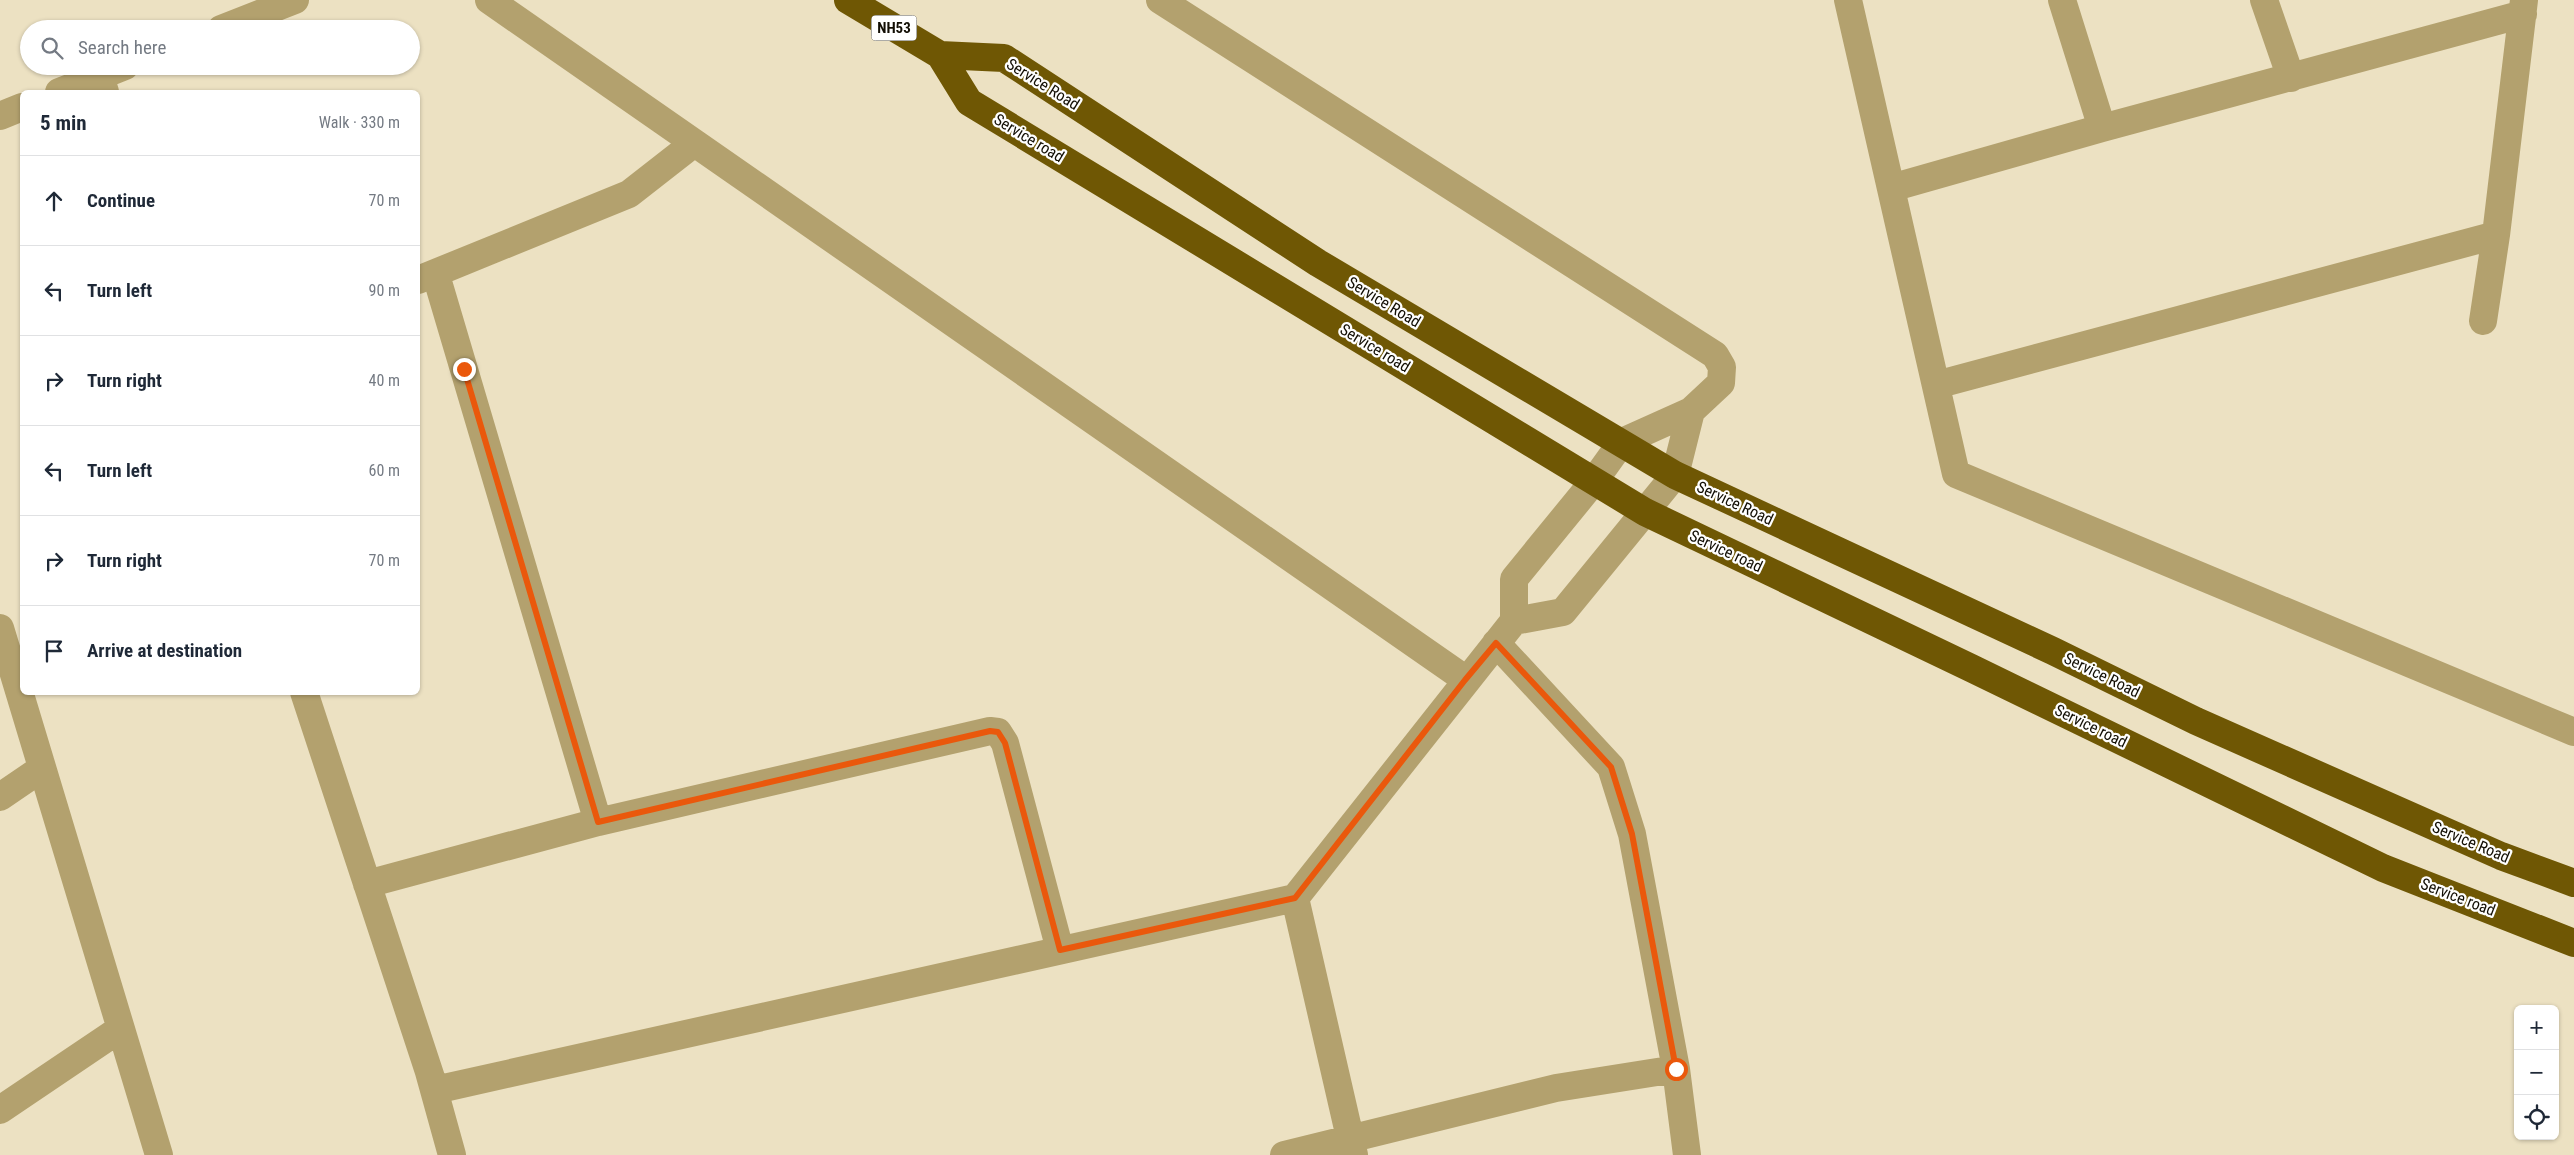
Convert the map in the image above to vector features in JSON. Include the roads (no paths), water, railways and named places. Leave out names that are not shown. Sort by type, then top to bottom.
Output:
[{"type":"highway","name":"NH53","points":[[848,0],[940,55]]},
{"type":"highway","name":"Service Road","points":[[940,55],[1004,58],[1318,262],[1675,475],[2053,651],[2196,721],[2501,856],[2574,883]]},
{"type":"highway","name":"Service road","points":[[940,55],[969,102],[1645,512],[2383,868],[2574,943]]},
{"type":"street","points":[[244,20],[295,0]]},
{"type":"street","points":[[489,0],[693,144],[1465,680]]},
{"type":"street","points":[[305,695],[435,1090],[1295,898],[1514,620],[1514,579],[1594,481],[1622,442],[1691,411],[1721,383],[1722,367],[1714,355],[1160,0]]},
{"type":"street","points":[[1848,0],[1956,474],[2574,732]]},
{"type":"street","points":[[2062,0],[2102,128]]},
{"type":"street","points":[[2264,0],[2291,78]]},
{"type":"street","points":[[1891,188],[2102,128],[2291,78],[2523,7],[2496,235],[2483,321]]},
{"type":"street","points":[[69,90],[102,84],[114,75]]},
{"type":"street","points":[[0,116],[20,108]]},
{"type":"street","points":[[598,822],[427,278],[629,194],[693,144]]},
{"type":"street","points":[[1936,384],[2496,235]]},
{"type":"street","points":[[1514,620],[1564,612],[1675,475],[1691,411]]},
{"type":"street","points":[[0,628],[158,1155]]},
{"type":"street","points":[[1496,643],[1611,767],[1632,834],[1676,1069],[1687,1155]]},
{"type":"street","points":[[367,884],[598,822],[990,731],[998,732],[1005,743],[1060,950]]},
{"type":"street","points":[[0,798],[41,769]]},
{"type":"street","points":[[1295,898],[1352,1148]]},
{"type":"street","points":[[0,1110],[120,1029]]},
{"type":"street","points":[[1284,1155],[1352,1148],[1556,1088],[1676,1069]]},
{"type":"street","points":[[429,1070],[452,1155]]}]
